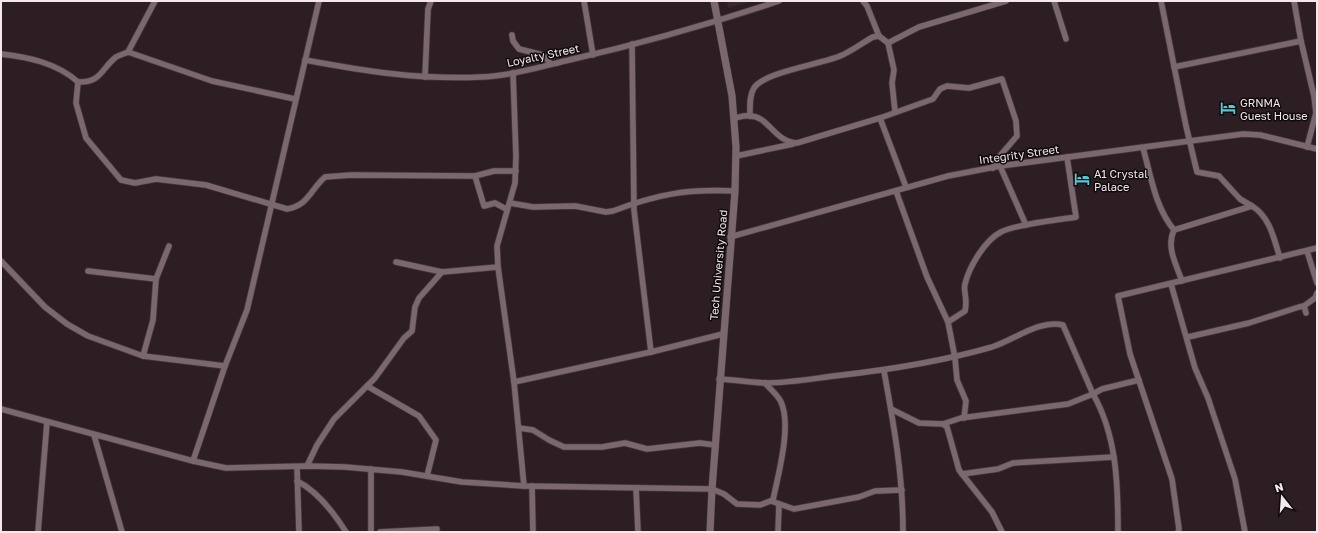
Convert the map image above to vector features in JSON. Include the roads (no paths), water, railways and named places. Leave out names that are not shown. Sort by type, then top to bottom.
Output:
[{"type":"street","points":[[128,52],[155,1]]},
{"type":"street","points":[[193,461],[225,366],[247,310],[319,1]]},
{"type":"street","points":[[425,77],[428,9],[431,1]]},
{"type":"street","points":[[584,1],[593,55]]},
{"type":"street","name":"Tech University Road","points":[[710,532],[719,379],[735,191],[736,156],[735,118],[714,1]]},
{"type":"street","name":"Loyalty Street","points":[[305,60],[383,74],[425,77],[481,77],[513,73],[593,55],[718,21],[779,1]]},
{"type":"street","points":[[863,1],[867,6],[879,36],[888,43],[894,70],[892,83],[895,111]]},
{"type":"street","points":[[888,43],[919,27],[1006,1]]},
{"type":"street","points":[[1054,1],[1066,39]]},
{"type":"street","points":[[1161,1],[1189,141],[1197,172],[1220,176],[1240,199],[1262,212],[1272,232],[1280,258]]},
{"type":"street","points":[[1294,1],[1301,41],[1314,96],[1316,113],[1307,147]]},
{"type":"street","points":[[512,35],[519,49],[543,54],[551,64]]},
{"type":"street","points":[[750,116],[751,97],[754,87],[763,80],[839,56],[873,37],[879,36]]},
{"type":"street","points":[[1174,67],[1301,41]]},
{"type":"street","points":[[632,44],[634,203],[651,352]]},
{"type":"street","points":[[1,54],[24,56],[49,64],[71,76],[78,82],[86,82],[97,78],[117,56],[128,52],[212,81],[295,99]]},
{"type":"street","points":[[513,73],[516,172],[510,203],[506,209],[497,246],[498,267],[514,382],[524,486]]},
{"type":"street","points":[[736,156],[797,143],[880,118],[895,111],[933,99],[940,89],[947,86],[969,88],[1002,79],[1016,121],[1017,136],[998,158],[993,168]]},
{"type":"street","points":[[78,82],[76,103],[86,138],[121,180],[135,183],[156,179],[206,185],[287,209],[296,207],[306,201],[325,177],[351,175],[476,176],[494,171],[516,172]]},
{"type":"street","points":[[735,118],[750,116],[762,120],[776,135],[786,142],[797,143]]},
{"type":"street","points":[[880,118],[906,187]]},
{"type":"street","name":"Integrity Street","points":[[730,238],[906,187],[1000,166],[1243,134],[1260,135],[1317,149]]},
{"type":"street","points":[[1143,148],[1158,204],[1164,219],[1174,230]]},
{"type":"street","points":[[948,322],[965,311],[967,301],[964,286],[977,256],[1001,232],[1026,225],[1076,217],[1067,158]]},
{"type":"street","points":[[1000,166],[1026,225]]},
{"type":"street","points":[[476,176],[484,206],[495,203],[506,209]]},
{"type":"street","points":[[510,203],[533,207],[575,206],[606,212],[613,211],[658,195],[678,192],[735,191]]},
{"type":"street","points":[[896,191],[927,277],[948,322],[955,358],[957,380],[966,401],[964,418]]},
{"type":"street","points":[[1182,281],[1170,249],[1170,238],[1174,230],[1252,206]]},
{"type":"street","points":[[143,356],[153,320],[156,279],[169,246]]},
{"type":"street","points":[[1178,532],[1179,529],[1172,479],[1130,354],[1118,296],[1317,248]]},
{"type":"street","points":[[1307,251],[1317,283]]},
{"type":"street","points":[[1,261],[45,307],[67,324],[88,336],[143,356],[225,366]]},
{"type":"street","points":[[396,262],[442,272],[498,267]]},
{"type":"street","points":[[88,270],[156,279]]},
{"type":"street","points":[[307,466],[317,445],[334,419],[367,386],[412,330],[415,306],[419,298],[442,272]]},
{"type":"street","points":[[1171,284],[1188,337],[1195,368],[1208,398],[1235,479],[1245,532]]},
{"type":"street","points":[[1188,337],[1249,323],[1304,306],[1315,298],[1317,293]]},
{"type":"street","points":[[1304,306],[1306,313]]},
{"type":"street","points":[[719,379],[765,383],[797,381],[884,371],[955,358],[1001,344],[1010,338],[1042,326],[1056,323],[1063,325],[1093,394],[1102,409],[1114,457],[1118,490],[1118,532]]},
{"type":"street","points":[[514,382],[651,352],[723,334]]},
{"type":"street","points":[[884,371],[896,436],[902,490],[903,532]]},
{"type":"street","points":[[891,409],[919,423],[943,424],[964,418],[1068,404],[1102,390],[1139,380]]},
{"type":"street","points":[[765,383],[781,401],[785,418],[780,463],[773,500],[771,502]]},
{"type":"street","points":[[367,386],[419,416],[436,440],[427,476]]},
{"type":"street","points":[[1,409],[193,461],[226,468],[307,466],[371,469],[462,482],[524,486],[712,489],[724,494],[737,504],[760,505],[771,502],[794,509],[859,497],[875,491],[902,490]]},
{"type":"street","points":[[38,532],[47,422]]},
{"type":"street","points":[[943,424],[947,427],[959,470],[992,512],[1002,532]]},
{"type":"street","points":[[519,428],[534,430],[549,440],[564,447],[602,447],[625,444],[647,449],[700,443],[715,445]]},
{"type":"street","points":[[94,435],[122,532]]},
{"type":"street","points":[[962,474],[998,469],[1013,463],[1114,457]]},
{"type":"street","points":[[296,467],[299,532]]},
{"type":"street","points":[[370,532],[371,469]]},
{"type":"street","points":[[297,481],[307,486],[312,491],[337,518],[346,532]]},
{"type":"street","points":[[532,486],[531,504],[533,532]]},
{"type":"street","points":[[636,488],[638,532]]},
{"type":"street","points":[[778,532],[779,504]]},
{"type":"street","points":[[380,532],[437,529]]},
{"type":"place","name":"GRNMA Guest House","points":[[1228,108]]},
{"type":"place","name":"A1 Crystal Palace","points":[[1082,179]]}]
